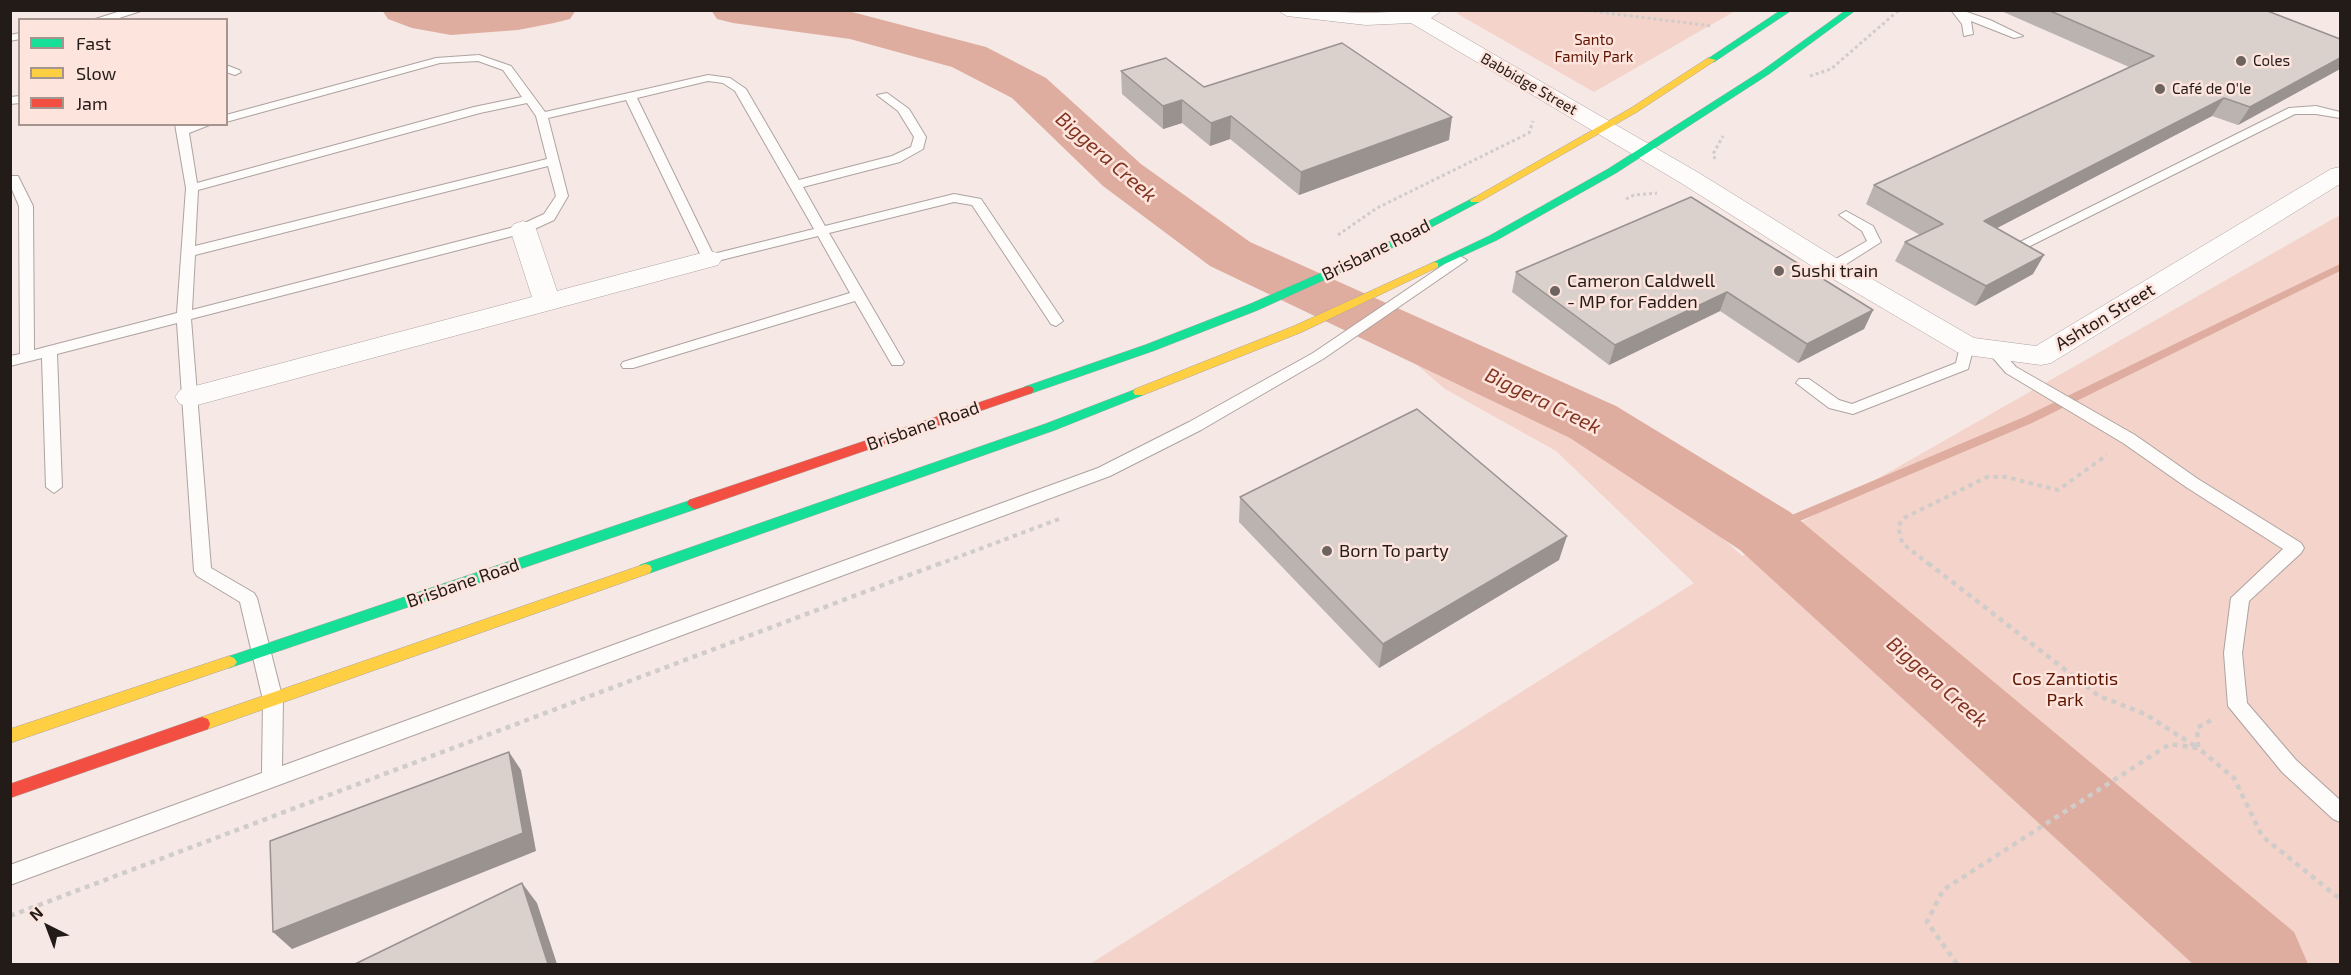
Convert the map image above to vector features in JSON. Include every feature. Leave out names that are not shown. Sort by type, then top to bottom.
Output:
[{"type":"highway","name":"Brisbane Road","points":[[10,736],[918,428],[1149,348],[1254,307],[1359,260],[1457,210],[1603,128],[1788,10]]},
{"type":"highway","points":[[10,792],[1050,427],[1298,329],[1493,238],[1644,151],[1766,72],[1852,10]]},
{"type":"street","points":[[1287,10],[1366,19],[1424,14]]},
{"type":"street","name":"Babbidge Street","points":[[1424,14],[1603,128],[1644,151]]},
{"type":"street","name":"Ashton Street","points":[[1644,151],[1832,267],[1980,348],[2041,356],[2340,174]]},
{"type":"street","points":[[524,229],[547,302]]},
{"type":"street","points":[[190,397],[709,259]]},
{"type":"lane","points":[[105,18],[139,10]]},
{"type":"lane","points":[[1953,11],[1967,23],[1968,34]]},
{"type":"lane","points":[[1953,11],[1986,21],[2018,36]]},
{"type":"lane","points":[[10,362],[524,229],[549,217],[562,196],[542,116],[507,68],[479,58],[440,60],[228,118]]},
{"type":"lane","points":[[542,116],[708,78],[726,80],[740,89],[897,362]]},
{"type":"lane","points":[[795,185],[896,159],[917,149],[920,136],[903,109],[883,95]]},
{"type":"lane","points":[[630,96],[709,259],[954,198],[976,202],[1056,321]]},
{"type":"lane","points":[[192,188],[478,110],[529,99]]},
{"type":"lane","points":[[2013,249],[2293,111],[2316,110],[2340,115]]},
{"type":"lane","points":[[181,128],[192,188],[184,316],[203,571],[248,598],[273,700],[272,777]]},
{"type":"lane","points":[[189,252],[553,161]]},
{"type":"lane","points":[[10,180],[14,179],[26,206],[27,357]]},
{"type":"lane","points":[[1832,267],[1874,242],[1868,229],[1846,215]]},
{"type":"lane","points":[[10,875],[1104,472],[1195,426],[1318,356],[1493,238]]},
{"type":"lane","points":[[628,365],[859,295]]},
{"type":"lane","points":[[1804,382],[1834,404],[1853,409],[1963,366],[1980,348],[2011,370],[2129,439],[2192,483],[2295,548],[2240,598],[2233,653],[2238,706],[2289,766],[2340,813]]},
{"type":"lane","points":[[49,351],[54,488]]},
{"type":"path","points":[[1582,10],[1719,27]]},
{"type":"path","points":[[1335,237],[1377,208],[1529,133],[1533,121]]},
{"type":"path","points":[[1624,200],[1634,195],[1648,193],[1664,196]]},
{"type":"path","points":[[2129,439],[2058,490],[2006,477],[1987,477],[1904,518],[1898,526],[1902,543],[2099,696],[2145,714],[2198,748],[2234,778],[2262,836],[2340,899]]},
{"type":"path","points":[[10,916],[1069,515]]},
{"type":"path","points":[[2198,748],[2197,728],[2238,706]]},
{"type":"path","points":[[1958,964],[1927,922],[1942,890],[2170,744],[2198,748]]},
{"type":"green space","name":"Santo Family Park","points":[[1464,10],[1735,11],[1594,92],[1456,13]]},
{"type":"green space","name":"Cos Zantiotis Park","points":[[2340,215],[2340,964],[1090,964],[1694,583],[1556,451],[1445,389],[1417,365],[1538,409],[1712,528],[1742,556]]},
{"type":"building","points":[[2048,10],[2265,10],[2340,39],[2340,58],[2250,107],[2224,98],[1984,221],[2044,255],[1986,286],[1905,242],[1943,224],[1874,185],[2154,56]]},
{"type":"building","points":[[1342,43],[1452,117],[1301,172],[1231,116],[1211,123],[1182,100],[1163,106],[1121,71],[1166,58],[1204,87]]},
{"type":"building","points":[[1691,197],[1873,310],[1807,344],[1727,292],[1615,345],[1516,272]]},
{"type":"building","points":[[1417,409],[1567,536],[1383,644],[1240,497]]},
{"type":"building","points":[[509,752],[523,833],[273,932],[270,841]]},
{"type":"building","points":[[522,883],[548,964],[355,964]]},
{"type":"waterway","name":"Biggera Creek","points":[[404,10],[428,19],[451,22],[518,17],[554,10]]},
{"type":"waterway","name":"Biggera Creek","points":[[733,10],[852,26],[969,57],[1029,88],[1122,175],[1230,254],[1593,422],[1765,531],[2261,964]]},
{"type":"waterway","points":[[1765,531],[2028,420],[2340,267]]},
{"type":"waterway","points":[[2225,933],[2243,964]]},
{"type":"traffic: fast","points":[[1711,60],[1788,10]]},
{"type":"traffic: fast","points":[[1434,265],[1493,238],[1612,171],[1766,72],[1852,10]]},
{"type":"traffic: fast","points":[[1028,390],[1149,348],[1254,307],[1375,253],[1475,200]]},
{"type":"traffic: fast","points":[[645,569],[1050,427],[1139,392]]},
{"type":"traffic: fast","points":[[229,662],[694,504]]},
{"type":"traffic: slow","points":[[1475,200],[1634,110],[1711,60]]},
{"type":"traffic: slow","points":[[1139,392],[1298,329],[1434,265]]},
{"type":"traffic: slow","points":[[202,724],[645,569]]},
{"type":"traffic: slow","points":[[10,736],[229,662]]},
{"type":"traffic: jam","points":[[694,504],[1028,390]]},
{"type":"traffic: jam","points":[[10,791],[202,724]]},
{"type":"place","name":"Coles","points":[[2241,61]]},
{"type":"place","name":"Café de O'le","points":[[2160,89]]},
{"type":"place","name":"Sushi train","points":[[1779,271]]},
{"type":"place","name":"Cameron Caldwell - MP for Fadden","points":[[1555,291]]},
{"type":"place","name":"Born To party","points":[[1327,551]]}]
